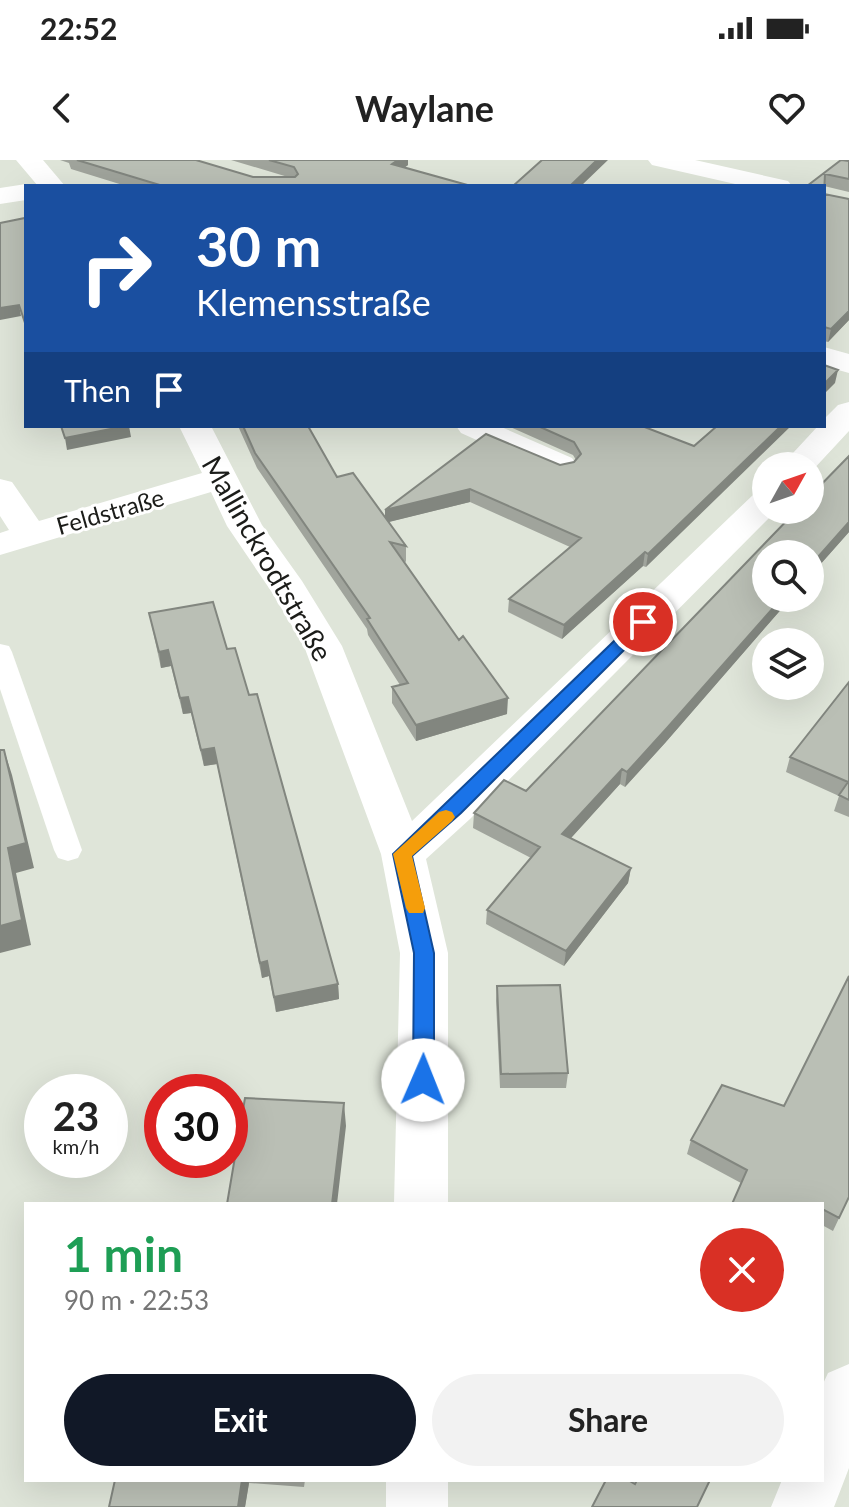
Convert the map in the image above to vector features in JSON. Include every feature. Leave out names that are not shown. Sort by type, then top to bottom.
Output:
[{"type":"street","points":[[29,160],[50,184]]},
{"type":"street","points":[[661,160],[770,184]]},
{"type":"street","points":[[0,196],[24,192]]},
{"type":"street","points":[[826,357],[849,364]]},
{"type":"street","points":[[811,452],[849,412]]},
{"type":"street","name":"Mallinckrodtstraße","points":[[196,428],[219,479],[323,646],[403,854],[424,953],[421,1202]]},
{"type":"street","points":[[477,428],[560,465]]},
{"type":"street","name":"Feldstraße","points":[[15,539],[219,479]]},
{"type":"street","points":[[0,489],[15,539]]},
{"type":"street","points":[[403,854],[455,808],[752,515]]},
{"type":"street","points":[[824,1454],[849,1394]]},
{"type":"street","points":[[417,1482],[417,1507]]},
{"type":"street","points":[[802,1507],[813,1482]]},
{"type":"lane","points":[[0,652],[68,850]]},
{"type":"building","points":[[77,160],[196,160],[253,177],[295,177],[298,174],[294,167],[269,160],[398,160],[392,164],[464,184],[156,184]]},
{"type":"building","points":[[542,160],[597,160],[572,184],[515,184]]},
{"type":"building","points":[[841,160],[849,161],[849,179],[825,174],[824,184],[810,184]]},
{"type":"building","points":[[826,194],[849,199],[849,311],[831,329],[826,328]]},
{"type":"building","points":[[24,218],[24,320],[19,305],[0,308],[0,223]]},
{"type":"building","points":[[826,366],[838,370],[826,382]]},
{"type":"building","points":[[62,428],[116,428],[65,438]]},
{"type":"building","points":[[244,428],[309,428],[337,477],[353,473],[406,546],[390,542],[459,640],[463,636],[508,698],[416,725],[392,687],[408,683],[367,619],[370,618],[255,453]]},
{"type":"building","points":[[542,428],[647,428],[694,446],[715,428],[779,428],[648,554],[645,552],[564,625],[509,599],[581,538],[470,489],[385,510],[486,434],[560,465],[574,462],[581,454],[574,442]]},
{"type":"building","points":[[849,456],[849,522],[824,550],[824,540],[768,540],[783,524],[824,524],[824,482]]},
{"type":"building","points":[[752,557],[752,612],[770,612],[752,628],[752,632],[627,772],[622,769],[562,834],[631,868],[566,951],[487,910],[540,847],[474,813],[504,780],[526,791]]},
{"type":"building","points":[[213,602],[227,649],[235,648],[249,695],[257,694],[338,984],[274,997],[267,961],[260,963],[214,748],[201,750],[188,697],[180,698],[168,650],[159,652],[149,613]]},
{"type":"building","points":[[849,682],[849,800],[839,795],[848,782],[790,757]]},
{"type":"building","points":[[0,750],[4,750],[26,843],[8,848],[22,920],[0,926]]},
{"type":"building","points":[[849,976],[849,1197],[839,1218],[824,1210],[824,1202],[733,1202],[747,1170],[691,1140],[722,1085],[784,1106]]},
{"type":"building","points":[[560,985],[568,1073],[501,1074],[497,986]]},
{"type":"building","points":[[248,1098],[344,1103],[332,1202],[227,1202],[231,1178],[248,1178]]},
{"type":"building","points":[[115,1482],[242,1482],[238,1507],[109,1507]]},
{"type":"building","points":[[605,1482],[709,1482],[697,1507],[592,1507]]},
{"type":"slow traffic","points":[[416,908],[403,854],[446,817]]},
{"type":"route","points":[[423,1080],[424,953],[403,854],[455,808],[643,622]]}]
